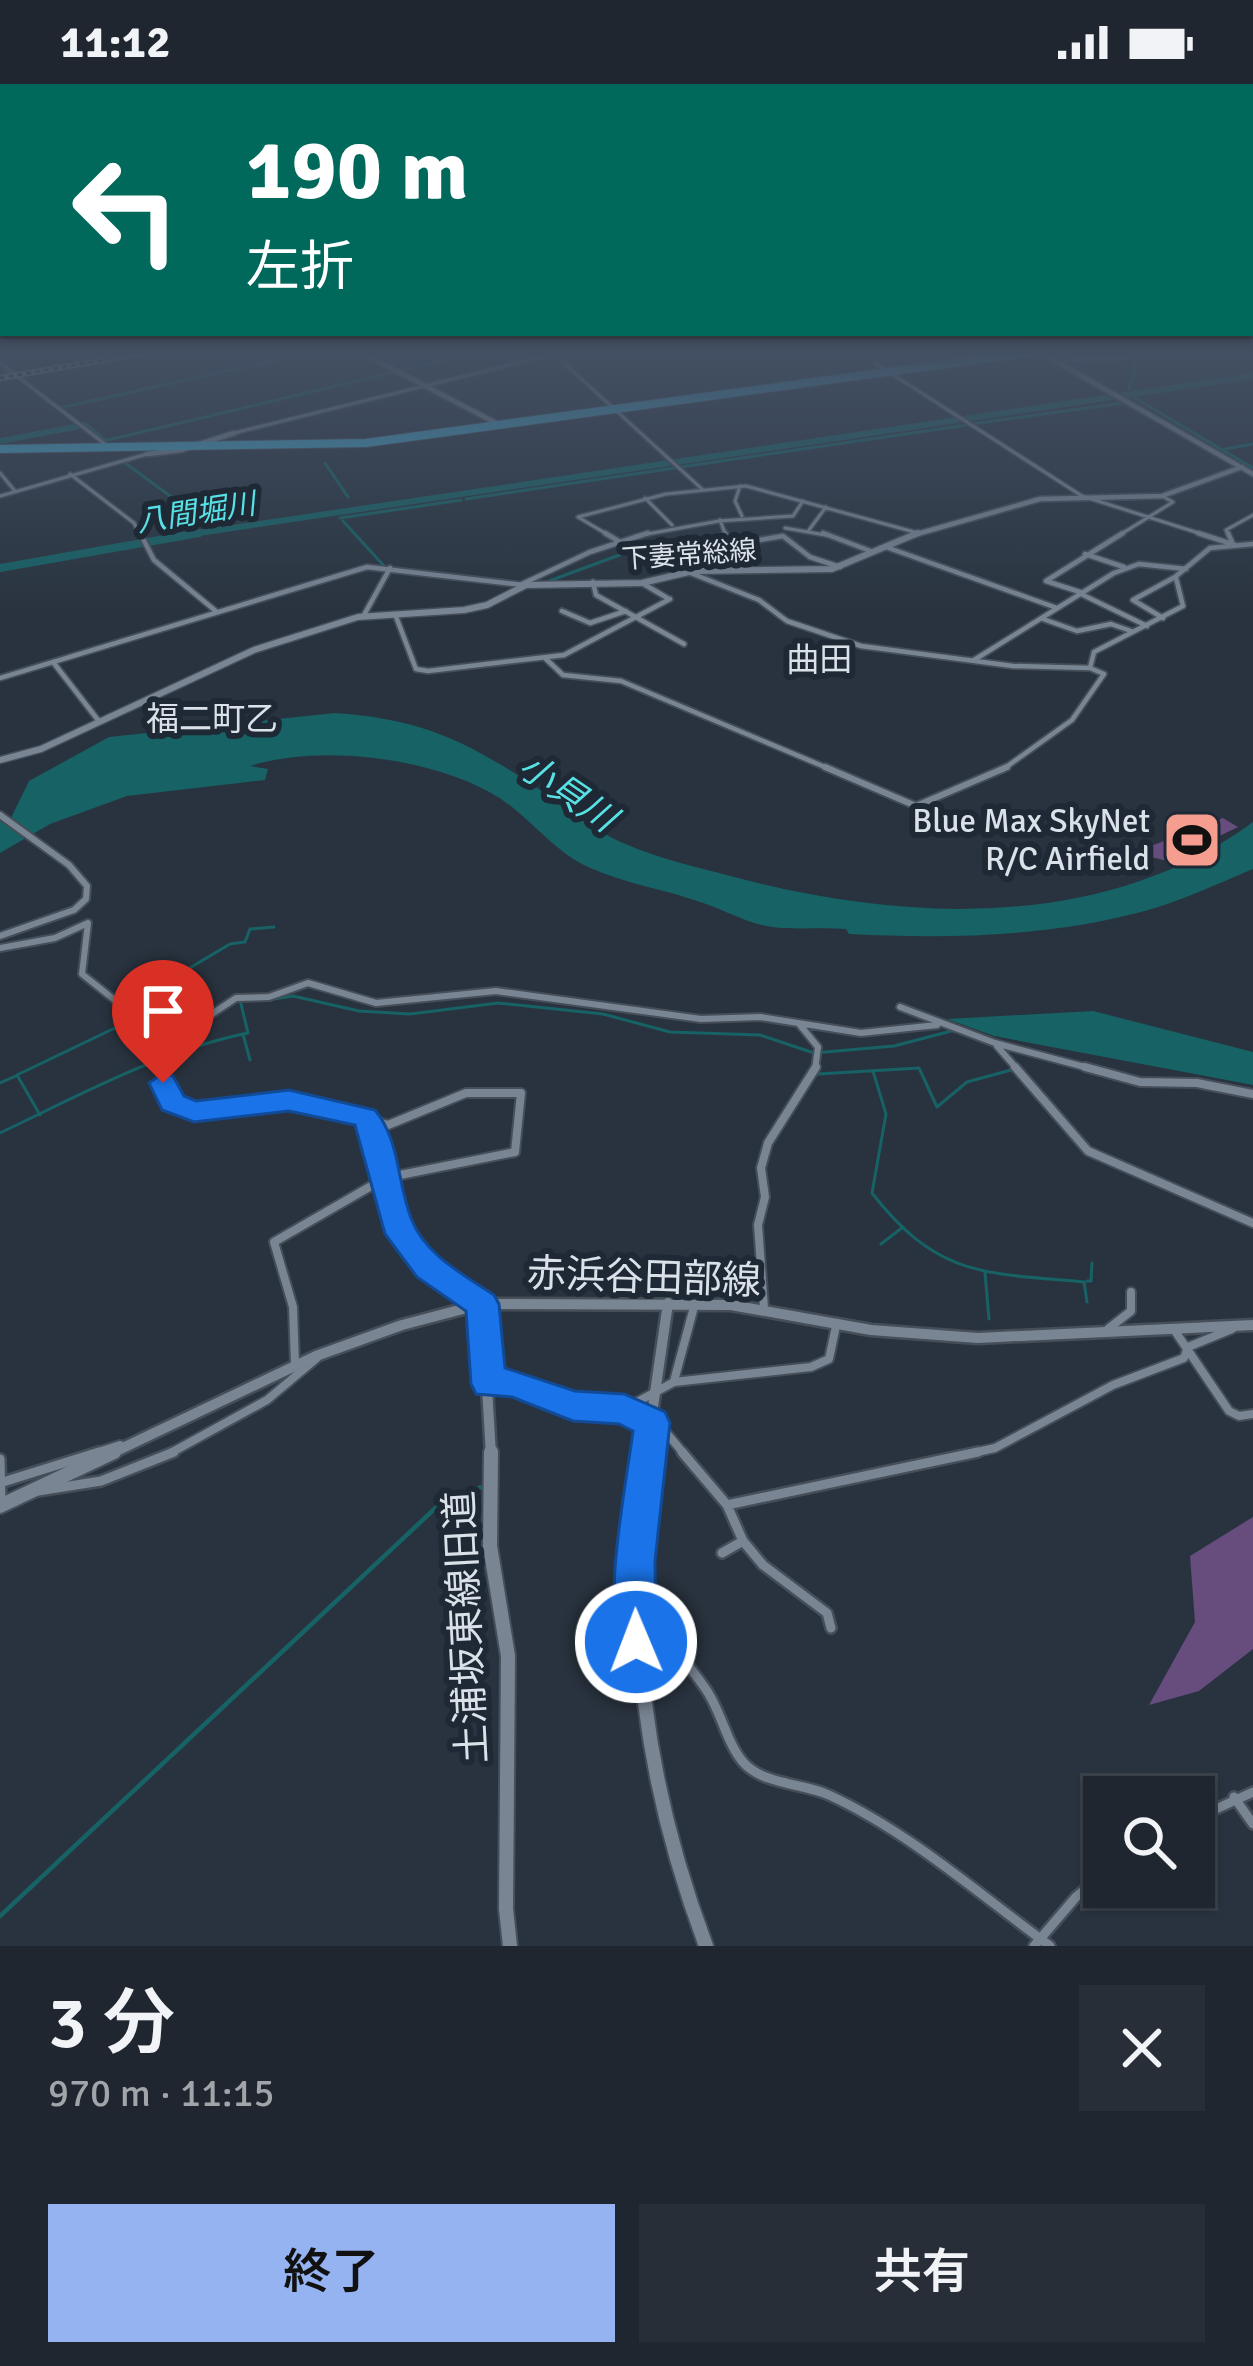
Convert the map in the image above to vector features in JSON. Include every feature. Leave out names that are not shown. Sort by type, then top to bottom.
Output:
[{"type":"highway","points":[[106,445],[167,449],[212,441],[381,439]]},
{"type":"highway","points":[[0,448],[335,445],[383,439]]},
{"type":"main road","points":[[212,441],[218,439]]},
{"type":"main road","points":[[1196,439],[1253,473]]},
{"type":"main road","points":[[147,454],[167,449]]},
{"type":"main road","name":"下妻常総線","points":[[0,760],[40,749],[254,650],[364,615],[479,607],[523,585],[642,584],[687,571],[840,567],[918,533],[1040,499],[1162,496],[1242,466]]},
{"type":"main road","points":[[668,1303],[636,1561],[638,1671],[661,1803],[706,1946]]},
{"type":"main road","name":"赤浜谷田部線","points":[[0,1505],[295,1364],[480,1305],[668,1303],[764,1308],[836,1325],[978,1338],[1253,1324]]},
{"type":"main road","name":"土浦坂東線旧道","points":[[480,1305],[489,1384],[490,1546],[508,1656],[506,1909],[511,1946]]},
{"type":"street","points":[[98,439],[124,459]]},
{"type":"street","points":[[648,439],[702,489]]},
{"type":"street","points":[[992,439],[1082,496],[1235,544]]},
{"type":"street","points":[[0,496],[147,454]]},
{"type":"street","points":[[0,473],[15,491]]},
{"type":"street","points":[[70,474],[134,524],[154,560],[217,612]]},
{"type":"street","points":[[740,485],[735,501],[742,515]]},
{"type":"street","points":[[546,659],[563,675],[621,681],[916,806],[959,792],[1040,750],[1074,719],[1104,674],[1090,668],[970,662],[886,651],[839,639],[787,621],[759,600],[635,551],[578,517],[645,498],[740,485],[918,533]]},
{"type":"street","points":[[1147,626],[1046,580],[1173,502],[1162,496]]},
{"type":"street","points":[[645,498],[672,525]]},
{"type":"street","points":[[0,678],[367,567],[523,585],[622,540],[672,525],[742,515],[784,517],[797,514],[803,501]]},
{"type":"street","points":[[808,530],[826,507]]},
{"type":"street","points":[[1235,544],[1226,530],[1253,515]]},
{"type":"street","points":[[783,536],[784,517]]},
{"type":"street","points":[[719,518],[731,550]]},
{"type":"street","points":[[784,528],[808,530],[873,552]]},
{"type":"street","points":[[687,571],[731,550],[783,536]]},
{"type":"street","points":[[783,536],[810,557],[840,567]]},
{"type":"street","points":[[1115,608],[1175,577],[1210,548],[1253,544]]},
{"type":"street","points":[[886,547],[1057,608]]},
{"type":"street","points":[[1084,554],[1127,568]]},
{"type":"street","points":[[970,662],[1127,568],[1139,563],[1186,569]]},
{"type":"street","points":[[364,615],[389,568]]},
{"type":"street","points":[[1090,668],[1094,652],[1183,606],[1175,577]]},
{"type":"street","points":[[593,582],[596,595],[684,644]]},
{"type":"street","points":[[394,614],[418,671],[546,659],[564,655],[670,599],[642,584]]},
{"type":"street","points":[[1133,600],[1162,618]]},
{"type":"street","points":[[562,611],[590,623],[626,611]]},
{"type":"street","points":[[1041,618],[1074,634],[1097,632],[1111,624],[1134,632]]},
{"type":"street","points":[[52,662],[98,720]]},
{"type":"street","points":[[0,935],[74,910],[86,899],[87,886],[79,874],[2,817]]},
{"type":"street","points":[[0,948],[55,938],[88,923],[82,974],[145,1024],[166,1093],[172,1103],[189,1110],[289,1100],[325,1105],[388,1125],[466,1093],[523,1096],[515,1152],[385,1178],[274,1242],[292,1307],[295,1364]]},
{"type":"street","points":[[156,1051],[236,998],[268,997],[308,983],[376,1003],[496,992],[701,1019],[760,1017],[861,1033],[937,1025]]},
{"type":"street","points":[[900,1007],[994,1043],[1140,1082],[1197,1083],[1253,1094]]},
{"type":"street","points":[[764,1308],[758,1225],[765,1197],[760,1168],[768,1143],[815,1074],[818,1058],[811,1034],[797,1022]]},
{"type":"street","points":[[994,1043],[1052,1106],[1076,1143],[1253,1223]]},
{"type":"street","points":[[370,1122],[397,1225],[429,1268],[480,1305]]},
{"type":"street","points":[[1108,1329],[1131,1311],[1131,1292]]},
{"type":"street","points":[[674,1382],[695,1304]]},
{"type":"street","points":[[624,1409],[674,1382],[811,1367],[829,1359],[836,1325]]},
{"type":"street","points":[[728,1505],[995,1448],[1113,1385],[1184,1358],[1186,1352],[1237,1327]]},
{"type":"street","points":[[1174,1328],[1229,1411],[1239,1416],[1253,1414]]},
{"type":"street","points":[[35,1489],[41,1494],[74,1487],[178,1452],[231,1424],[315,1362],[316,1356]]},
{"type":"street","points":[[489,1384],[513,1382],[573,1406],[624,1409],[670,1435],[728,1505],[743,1541],[763,1565],[827,1613],[831,1628]]},
{"type":"street","points":[[3,1482],[111,1445],[124,1446]]},
{"type":"street","points":[[0,1459],[0,1505]]},
{"type":"street","points":[[722,1553],[743,1541]]},
{"type":"street","points":[[645,1607],[679,1659],[706,1689],[743,1762],[760,1774],[827,1794],[880,1825],[1036,1942],[1050,1946]]},
{"type":"street","points":[[1215,1807],[1253,1792]]},
{"type":"street","points":[[1234,1797],[1253,1824]]},
{"type":"street","points":[[1036,1942],[1083,1895]]},
{"type":"shaded area","points":[[335,713],[395,721],[446,736],[493,760],[597,830],[636,848],[799,892],[934,908],[1001,908],[1068,900],[1133,883],[1195,858],[1253,822],[1253,869],[1141,912],[1033,931],[923,936],[772,927],[588,867],[501,799],[445,773],[378,758],[344,756],[279,759],[250,766],[268,769],[265,780],[127,796],[50,824],[0,853],[0,821],[11,818],[29,781],[109,737]]},
{"type":"shaded area","name":"Blue Max SkyNet R/C Airfield","points":[[1223,818],[1238,827],[1168,861],[1133,853]]},
{"type":"shaded area","points":[[1093,1011],[1253,1052],[1253,1085],[994,1036],[947,1019]]},
{"type":"shaded area","points":[[1253,1517],[1253,1649],[1199,1691],[1149,1705],[1195,1622],[1190,1556]]},
{"type":"waterway","points":[[0,441],[11,439]]},
{"type":"waterway","points":[[104,441],[113,439]]},
{"type":"waterway","name":"八間堀川","points":[[198,533],[831,439]]},
{"type":"waterway","points":[[681,467],[872,439]]},
{"type":"waterway","points":[[1204,439],[1253,468]]},
{"type":"waterway","points":[[1225,449],[1253,444]]},
{"type":"waterway","points":[[125,463],[188,509],[165,533],[167,538]]},
{"type":"waterway","points":[[325,463],[348,497]]},
{"type":"waterway","points":[[466,499],[675,468]]},
{"type":"waterway","points":[[340,518],[461,500]]},
{"type":"waterway","points":[[343,521],[385,567],[457,575]]},
{"type":"waterway","name":"八間堀川","points":[[0,568],[198,533]]},
{"type":"waterway","name":"八間堀川","points":[[179,536],[198,533]]},
{"type":"waterway","points":[[549,581],[625,553],[636,554]]},
{"type":"waterway","points":[[39,1114],[17,1075],[140,1016],[136,1012],[154,1002],[146,994],[230,944],[245,942],[250,929],[274,927]]},
{"type":"waterway","points":[[274,999],[293,996],[359,1011],[410,1014],[498,1003],[603,1014],[670,1032],[760,1035],[814,1053],[894,1046],[959,1029]]},
{"type":"waterway","points":[[240,1000],[248,1033],[243,1034]]},
{"type":"waterway","points":[[39,1114],[119,1076],[243,1034]]},
{"type":"waterway","points":[[243,1034],[250,1060]]},
{"type":"waterway","points":[[818,1074],[919,1068],[937,1107],[967,1082],[1011,1070]]},
{"type":"waterway","points":[[873,1071],[886,1114],[872,1193],[903,1227]]},
{"type":"waterway","points":[[0,1083],[16,1076]]},
{"type":"waterway","points":[[0,1133],[39,1114]]},
{"type":"waterway","points":[[881,1244],[903,1227]]},
{"type":"waterway","points":[[903,1227],[919,1242],[966,1266],[1084,1282],[1087,1302]]},
{"type":"waterway","points":[[1087,1281],[1091,1281],[1092,1263]]},
{"type":"waterway","points":[[985,1273],[989,1319]]},
{"type":"waterway","points":[[0,1916],[443,1501],[484,1486]]},
{"type":"place","name":"Blue Max SkyNet R/C Airfield","points":[[1192,840]]},
{"type":"district","name":"曲田","points":[[819,660]]},
{"type":"district","name":"福二町乙","points":[[212,719]]},
{"type":"route","points":[[163,1083],[172,1103],[194,1112],[289,1100],[364,1117],[374,1129],[397,1225],[429,1268],[482,1304],[489,1384],[513,1382],[573,1406],[624,1409],[652,1423],[636,1561],[636,1642]]},
{"type":"water label","name":"小貝川","points":[[567,793]]}]
